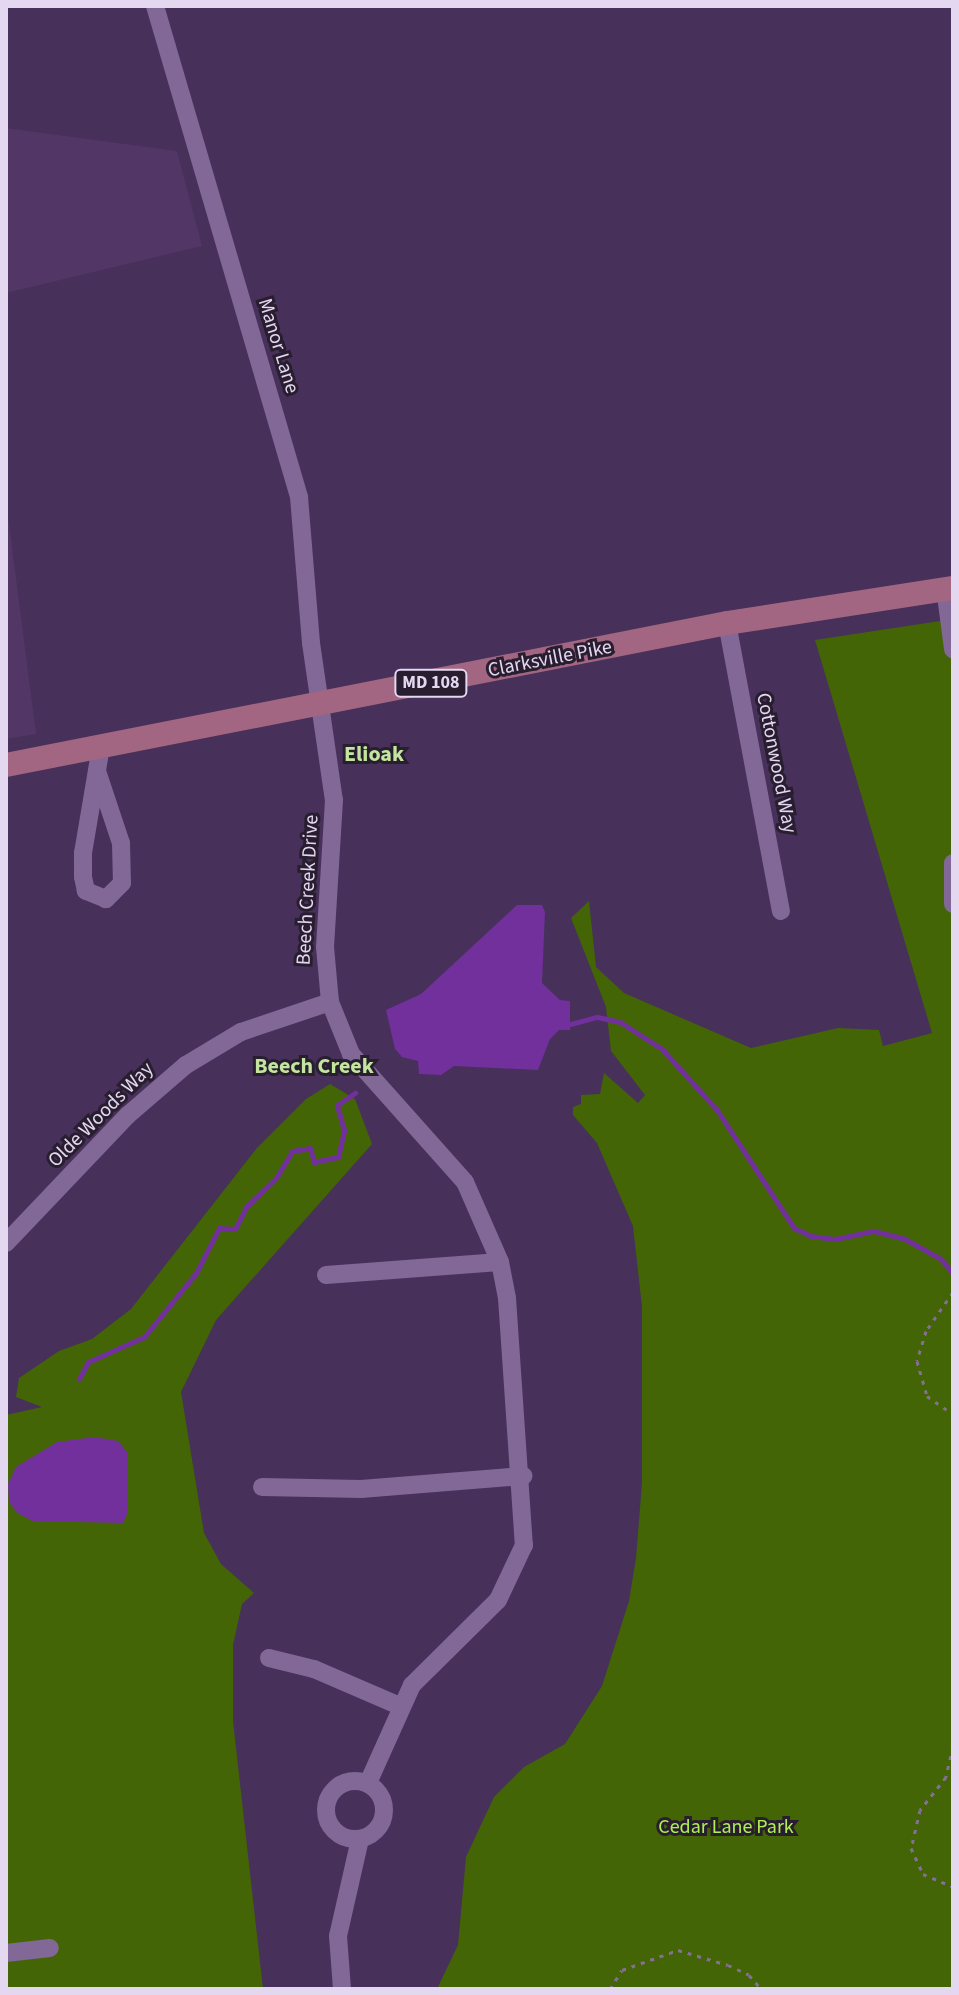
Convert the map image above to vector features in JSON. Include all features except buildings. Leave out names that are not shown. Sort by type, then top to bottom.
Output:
[{"type":"main road","name":"Clarksville Pike","points":[[6,765],[99,759],[322,705],[727,623],[949,588]]},
{"type":"street","name":"Manor Lane","points":[[155,6],[299,497],[311,643],[322,705]]},
{"type":"street","points":[[949,588],[953,649]]},
{"type":"street","name":"Cottonwood Way","points":[[727,623],[781,911]]},
{"type":"street","name":"Beech Creek Drive","points":[[322,705],[334,800],[325,947],[330,1002],[351,1054],[465,1182],[500,1262],[523,1476],[524,1545],[508,1587],[412,1685],[368,1783]]},
{"type":"street","points":[[99,759],[122,855],[122,883],[106,899],[86,891],[83,877],[99,759]]},
{"type":"street","points":[[953,863],[953,904]]},
{"type":"street","name":"Olde Woods Way","points":[[6,1243],[128,1115],[186,1065],[251,1027],[330,1002]]},
{"type":"street","points":[[326,1275],[500,1262]]},
{"type":"street","points":[[262,1487],[361,1489],[523,1476]]},
{"type":"street","points":[[269,1658],[314,1669],[400,1706]]},
{"type":"street","points":[[368,1783],[381,1797],[384,1815],[375,1832],[360,1839],[339,1835],[325,1810],[339,1785],[368,1783]]},
{"type":"street","points":[[342,1989],[338,1936],[360,1839]]},
{"type":"street","points":[[6,1953],[50,1948]]},
{"type":"path","points":[[953,1292],[919,1344],[917,1361],[927,1396],[953,1414]]},
{"type":"path","points":[[953,1746],[946,1777],[920,1810],[911,1848],[923,1874],[953,1887]]},
{"type":"path","points":[[610,1989],[622,1970],[678,1950],[739,1970],[761,1989]]},
{"type":"shaded area","points":[[6,128],[177,151],[202,246],[6,293]]},
{"type":"shaded area","points":[[6,500],[36,734],[6,739]]},
{"type":"shaded area","points":[[517,905],[542,905],[545,912],[542,983],[560,1000],[570,1001],[570,1030],[559,1030],[550,1039],[538,1070],[454,1066],[441,1075],[419,1074],[418,1061],[402,1057],[395,1049],[386,1010],[421,994]]},
{"type":"shaded area","points":[[94,1437],[118,1441],[127,1452],[128,1512],[123,1523],[33,1521],[17,1513],[9,1502],[8,1484],[16,1467],[57,1442]]},
{"type":"green space","name":"Cedar Lane Park","points":[[953,619],[953,1989],[437,1989],[458,1945],[466,1857],[494,1797],[524,1767],[565,1744],[602,1686],[629,1601],[636,1558],[642,1483],[642,1307],[633,1226],[597,1143],[573,1115],[573,1107],[581,1104],[581,1095],[600,1094],[604,1073],[638,1103],[645,1095],[611,1051],[606,1007],[571,918],[589,901],[596,967],[624,993],[751,1048],[838,1028],[879,1030],[883,1046],[932,1033],[815,640]]},
{"type":"green space","points":[[330,1084],[355,1099],[372,1144],[216,1320],[181,1392],[204,1533],[221,1564],[254,1593],[242,1604],[233,1645],[233,1721],[263,1989],[6,1989],[6,1415],[42,1407],[16,1397],[19,1378],[59,1351],[92,1339],[131,1309],[257,1148],[306,1099]]},
{"type":"waterway","points":[[563,1026],[597,1017],[620,1022],[662,1049],[717,1110],[794,1228],[811,1236],[835,1239],[874,1231],[905,1239],[941,1259],[953,1274]]},
{"type":"waterway","points":[[79,1379],[88,1362],[144,1337],[196,1273],[219,1228],[235,1229],[246,1207],[276,1178],[292,1151],[310,1148],[314,1162],[338,1157],[344,1130],[337,1105],[355,1093]]},
{"type":"district","name":"Elioak","points":[[374,755]]},
{"type":"district","name":"Beech Creek","points":[[314,1067]]}]
